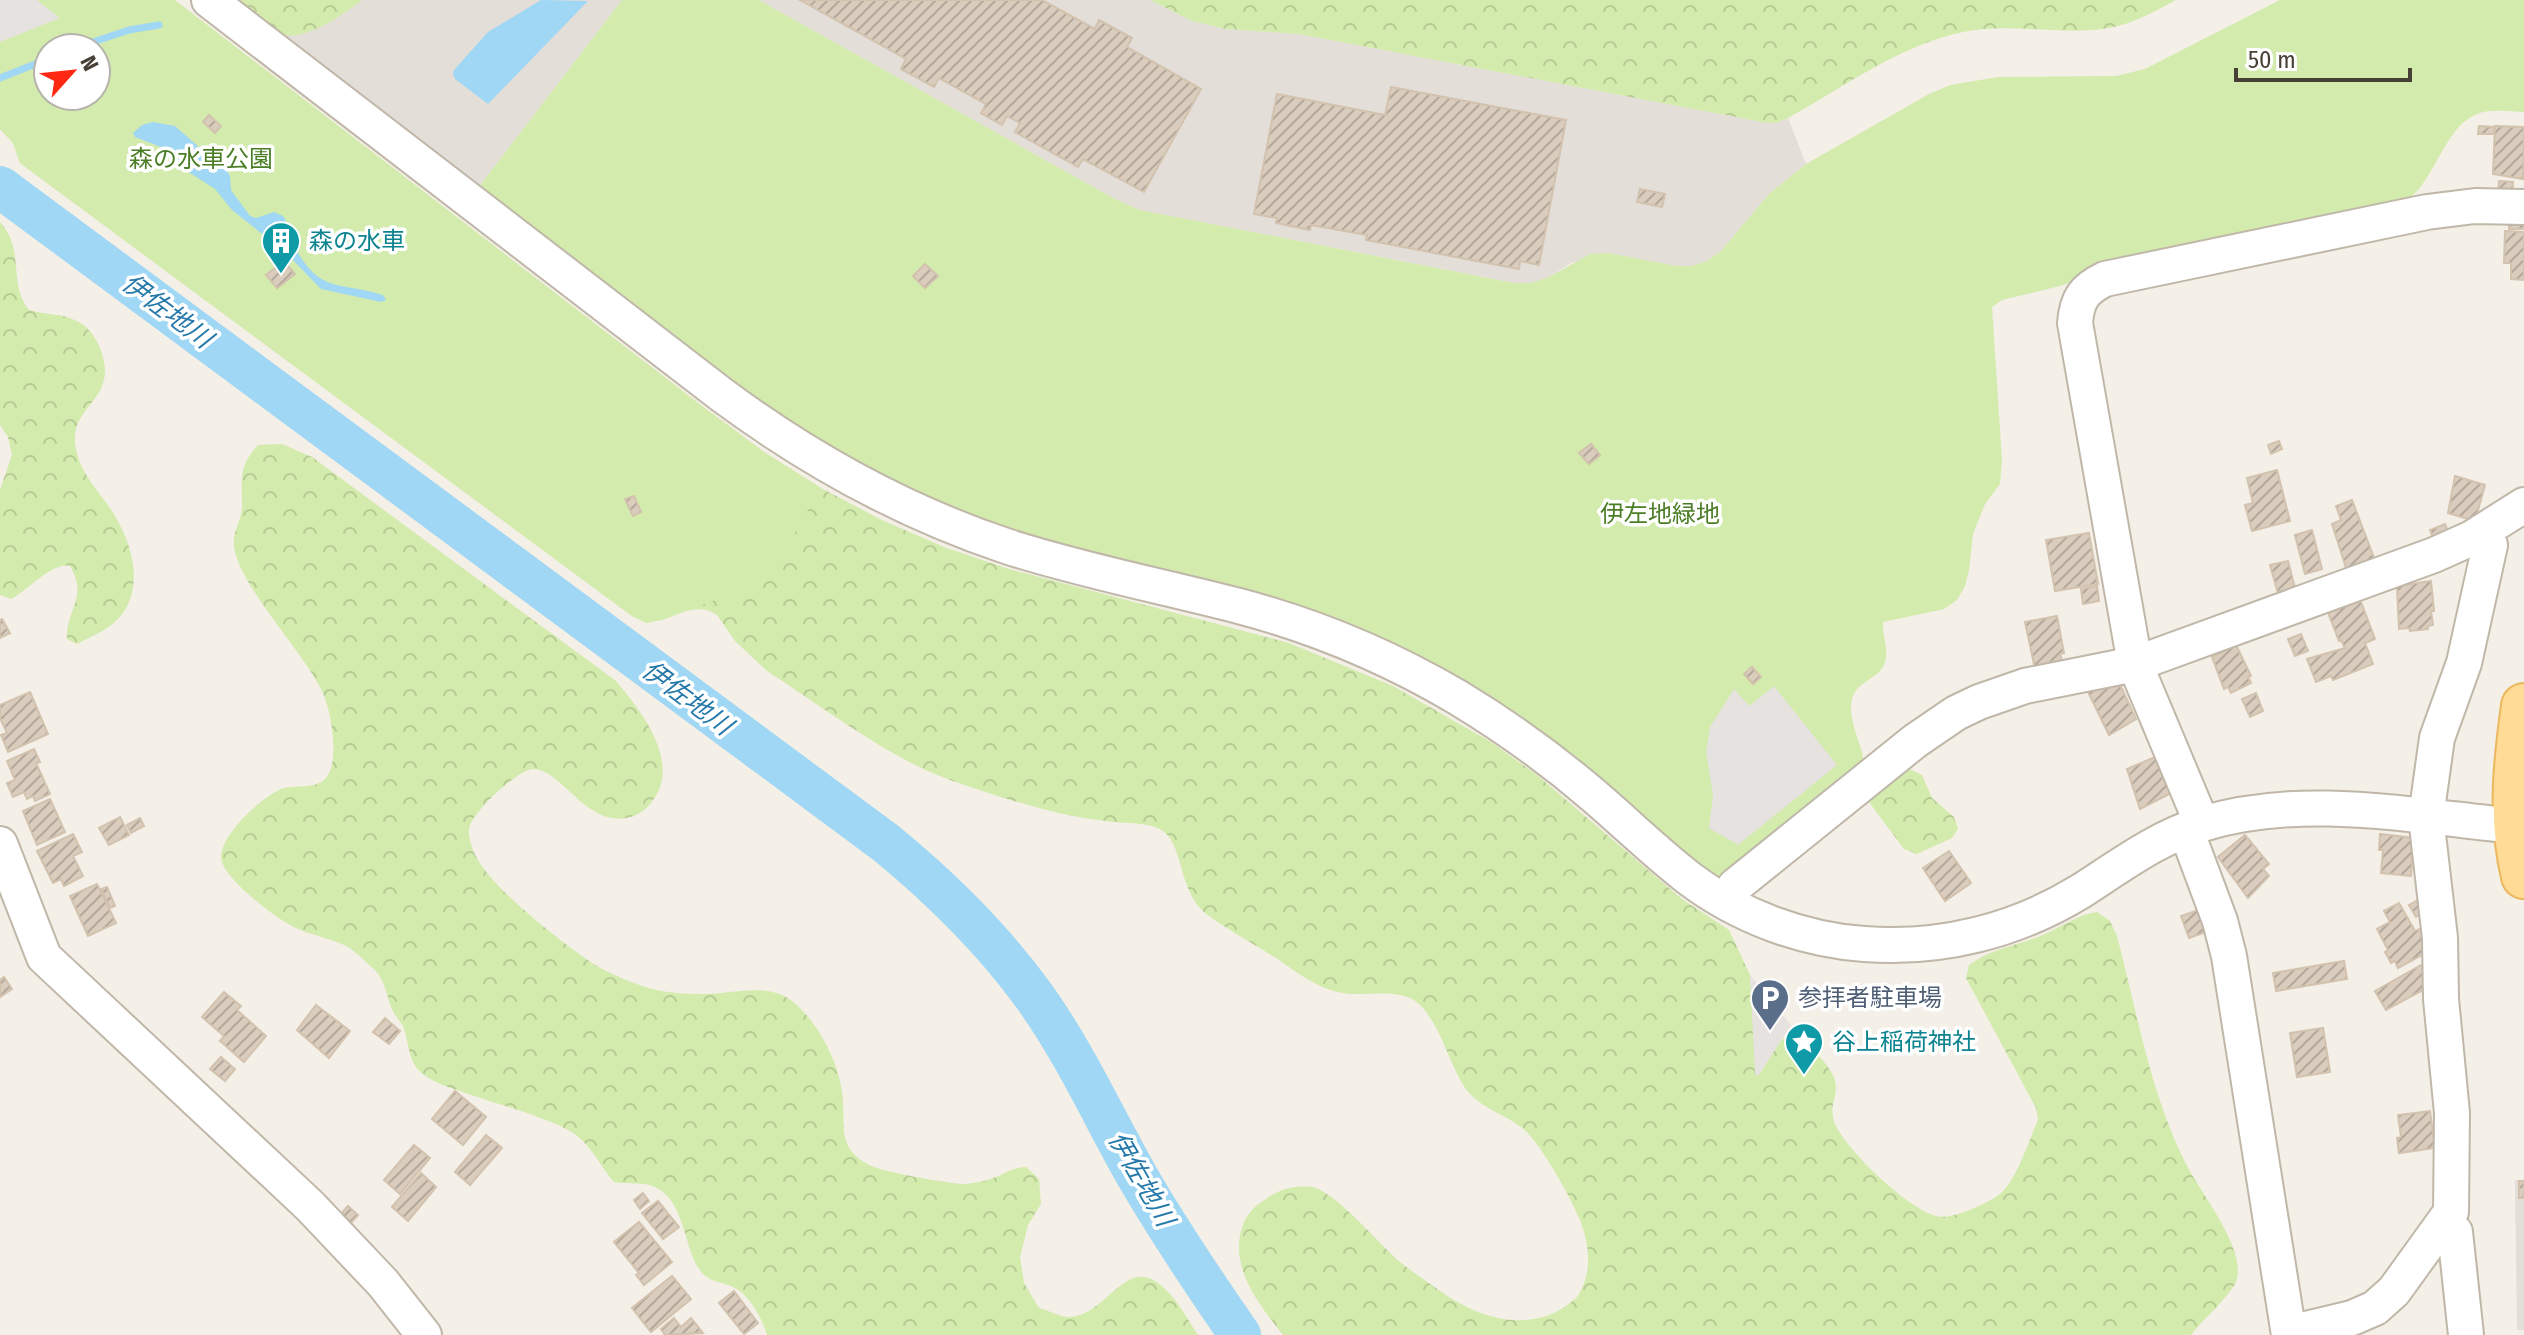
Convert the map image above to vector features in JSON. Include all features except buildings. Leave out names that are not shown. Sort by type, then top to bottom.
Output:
[{"type":"main road","points":[[2524,706],[2515,780],[2515,826],[2524,876]]},
{"type":"street","points":[[209,0],[722,395],[776,435],[832,470],[891,501],[1014,549],[1296,623],[1402,667],[1453,694],[1537,750],[1694,882],[1725,901],[1774,924],[1817,937],[1861,944],[1906,945],[1951,941],[1994,931],[2036,915],[2076,894],[2141,852],[2194,827],[2268,809],[2305,807],[2515,826]]},
{"type":"street","points":[[2482,532],[2490,545],[2464,663],[2437,738],[2426,817],[2440,938],[2441,999],[2452,1113],[2451,1212],[2394,1291],[2375,1308],[2352,1318],[2289,1334],[2229,956],[2194,827],[2135,664],[2075,323],[2077,304],[2088,287],[2105,279],[2427,212],[2475,206],[2524,207]]},
{"type":"street","points":[[1725,901],[1745,877],[1915,741],[1956,713],[2025,686],[2135,664],[2434,555],[2482,532],[2524,505]]},
{"type":"street","points":[[0,844],[14,917],[44,957],[310,1206],[383,1283],[424,1335]]},
{"type":"street","points":[[2444,1224],[2455,1232],[2466,1335]]},
{"type":"shaded area","points":[[0,0],[37,0],[60,18],[0,42]]},
{"type":"shaded area","points":[[362,0],[622,0],[478,188],[274,30],[354,6]]},
{"type":"shaded area","points":[[759,0],[1150,0],[1192,21],[1226,29],[1299,34],[1762,122],[1788,118],[1806,164],[1769,194],[1721,251],[1707,261],[1692,267],[1676,266],[1609,253],[1571,263],[1549,277],[1531,283],[1515,283],[1140,210],[1115,199]]},
{"type":"shaded area","points":[[1774,686],[1837,765],[1738,845],[1709,828],[1713,795],[1706,752],[1710,727],[1734,689],[1749,706]]},
{"type":"shaded area","name":"参拝者駐車場","points":[[1750,975],[1791,1025],[1758,1076],[1755,1073]]},
{"type":"shaded area","points":[[2515,1180],[2524,1180],[2524,1330],[2517,1330]]},
{"type":"green space","name":"森の水車公園","points":[[0,0],[175,0],[710,412],[764,452],[821,488],[767,581],[647,623],[632,616],[20,163],[13,143],[0,129]]},
{"type":"green space","points":[[240,0],[362,0],[326,24],[305,33],[286,35],[274,30]]},
{"type":"green space","name":"伊左地緑地","points":[[622,0],[759,0],[1115,199],[1140,210],[1514,283],[1531,283],[1549,277],[1590,254],[1609,253],[1676,266],[1692,266],[1707,261],[1721,251],[1769,194],[1806,164],[1929,94],[1951,85],[1998,77],[2116,76],[2145,69],[2280,0],[2524,0],[2524,112],[2487,112],[2465,121],[2448,141],[2419,188],[2395,207],[2102,271],[2060,286],[2002,300],[1992,307],[2002,460],[2000,484],[1985,504],[1973,534],[1965,586],[1957,600],[1944,609],[1883,622],[1884,665],[1856,691],[1851,704],[1852,721],[1864,763],[1722,878],[1703,869],[1604,784],[1188,578],[1019,534],[957,513],[898,487],[784,422],[478,188]]},
{"type":"green space","points":[[1150,0],[2176,0],[2135,20],[2109,28],[2073,31],[1981,29],[1940,38],[1895,57],[1776,123],[1299,34],[1226,29],[1192,21]]},
{"type":"green space","points":[[64,17],[89,32],[55,32]]},
{"type":"green space","points":[[112,46],[710,412],[764,452],[821,488],[882,520],[944,547],[1009,569],[1289,643],[1393,686],[1491,742],[1537,775],[1682,899],[1729,930],[1750,975],[1756,1075],[1760,1074],[1782,1040],[1794,1035],[1801,1038],[1833,1075],[1836,1087],[1834,1121],[1844,1139],[1895,1191],[1936,1216],[1951,1216],[1971,1210],[2003,1191],[2018,1167],[2038,1120],[2036,1108],[1966,978],[1969,965],[1986,955],[2097,912],[2110,921],[2117,936],[2146,1052],[2174,1137],[2234,1251],[2238,1266],[2234,1285],[2191,1335],[1283,1335],[1250,1287],[1240,1260],[1239,1245],[1243,1224],[1252,1210],[1272,1195],[1301,1186],[1312,1187],[1333,1198],[1409,1269],[1457,1302],[1492,1317],[1528,1320],[1545,1316],[1577,1297],[1582,1288],[1588,1268],[1586,1238],[1561,1183],[1545,1156],[1521,1127],[1482,1104],[1468,1091],[1435,1025],[1420,1005],[1403,996],[1347,994],[1329,990],[1209,916],[1191,895],[1170,838],[1158,828],[1053,812],[930,772],[882,746],[767,671],[735,641],[717,615],[709,611],[692,610],[647,623],[632,616],[20,163],[13,143],[0,129],[32,73],[32,112],[112,112]]},
{"type":"green space","points":[[0,222],[12,244],[19,289],[29,310],[65,317],[84,326],[98,344],[105,367],[99,393],[78,424],[75,437],[77,454],[84,471],[123,530],[133,561],[134,577],[127,606],[118,619],[77,644],[67,639],[77,596],[70,566],[48,572],[11,599],[0,595],[0,490],[12,455],[8,437],[0,425]]},
{"type":"green space","points":[[282,444],[312,457],[616,681],[655,739],[663,772],[660,788],[649,806],[633,816],[611,818],[598,813],[544,771],[533,769],[506,784],[486,803],[472,822],[470,840],[478,861],[506,893],[561,941],[592,963],[638,985],[677,993],[765,991],[784,996],[795,1003],[823,1038],[836,1066],[846,1142],[858,1158],[887,1171],[955,1183],[981,1181],[1026,1167],[1039,1179],[1041,1204],[1028,1225],[1020,1257],[1024,1283],[1039,1308],[1065,1317],[1083,1314],[1128,1280],[1139,1277],[1151,1279],[1179,1305],[1198,1335],[767,1335],[758,1314],[744,1294],[710,1279],[699,1269],[673,1204],[657,1188],[614,1182],[587,1145],[566,1129],[443,1085],[419,1070],[412,1059],[403,1026],[393,1011],[381,978],[373,968],[344,945],[288,924],[241,887],[222,862],[226,842],[253,808],[284,788],[321,782],[333,761],[329,710],[322,691],[259,600],[234,547],[242,511],[242,473],[247,460],[258,445]]},
{"type":"green space","points":[[1909,769],[1922,775],[1932,798],[1954,817],[1958,829],[1952,838],[1917,854],[1904,849],[1866,798],[1897,770]]},
{"type":"water","points":[[541,0],[588,1],[488,104],[455,79],[454,70],[488,32]]},
{"type":"water","points":[[153,122],[175,126],[200,148],[220,159],[230,176],[231,190],[250,216],[256,218],[274,212],[283,216],[297,251],[315,274],[334,284],[383,295],[386,300],[381,302],[321,289],[286,253],[232,210],[215,189],[176,164],[163,148],[135,137],[133,133],[142,125]]},
{"type":"waterway","points":[[112,36],[159,25]]},
{"type":"waterway","points":[[0,78],[32,65]]},
{"type":"waterway","name":"伊佐地川","points":[[0,187],[886,843],[927,878],[983,934],[1034,996],[1076,1062],[1149,1196],[1240,1335]]},
{"type":"place","name":"森の水車","points":[[281,275]]},
{"type":"place","name":"参拝者駐車場","points":[[1770,1032]]},
{"type":"place","name":"谷上稲荷神社","points":[[1804,1076]]}]
